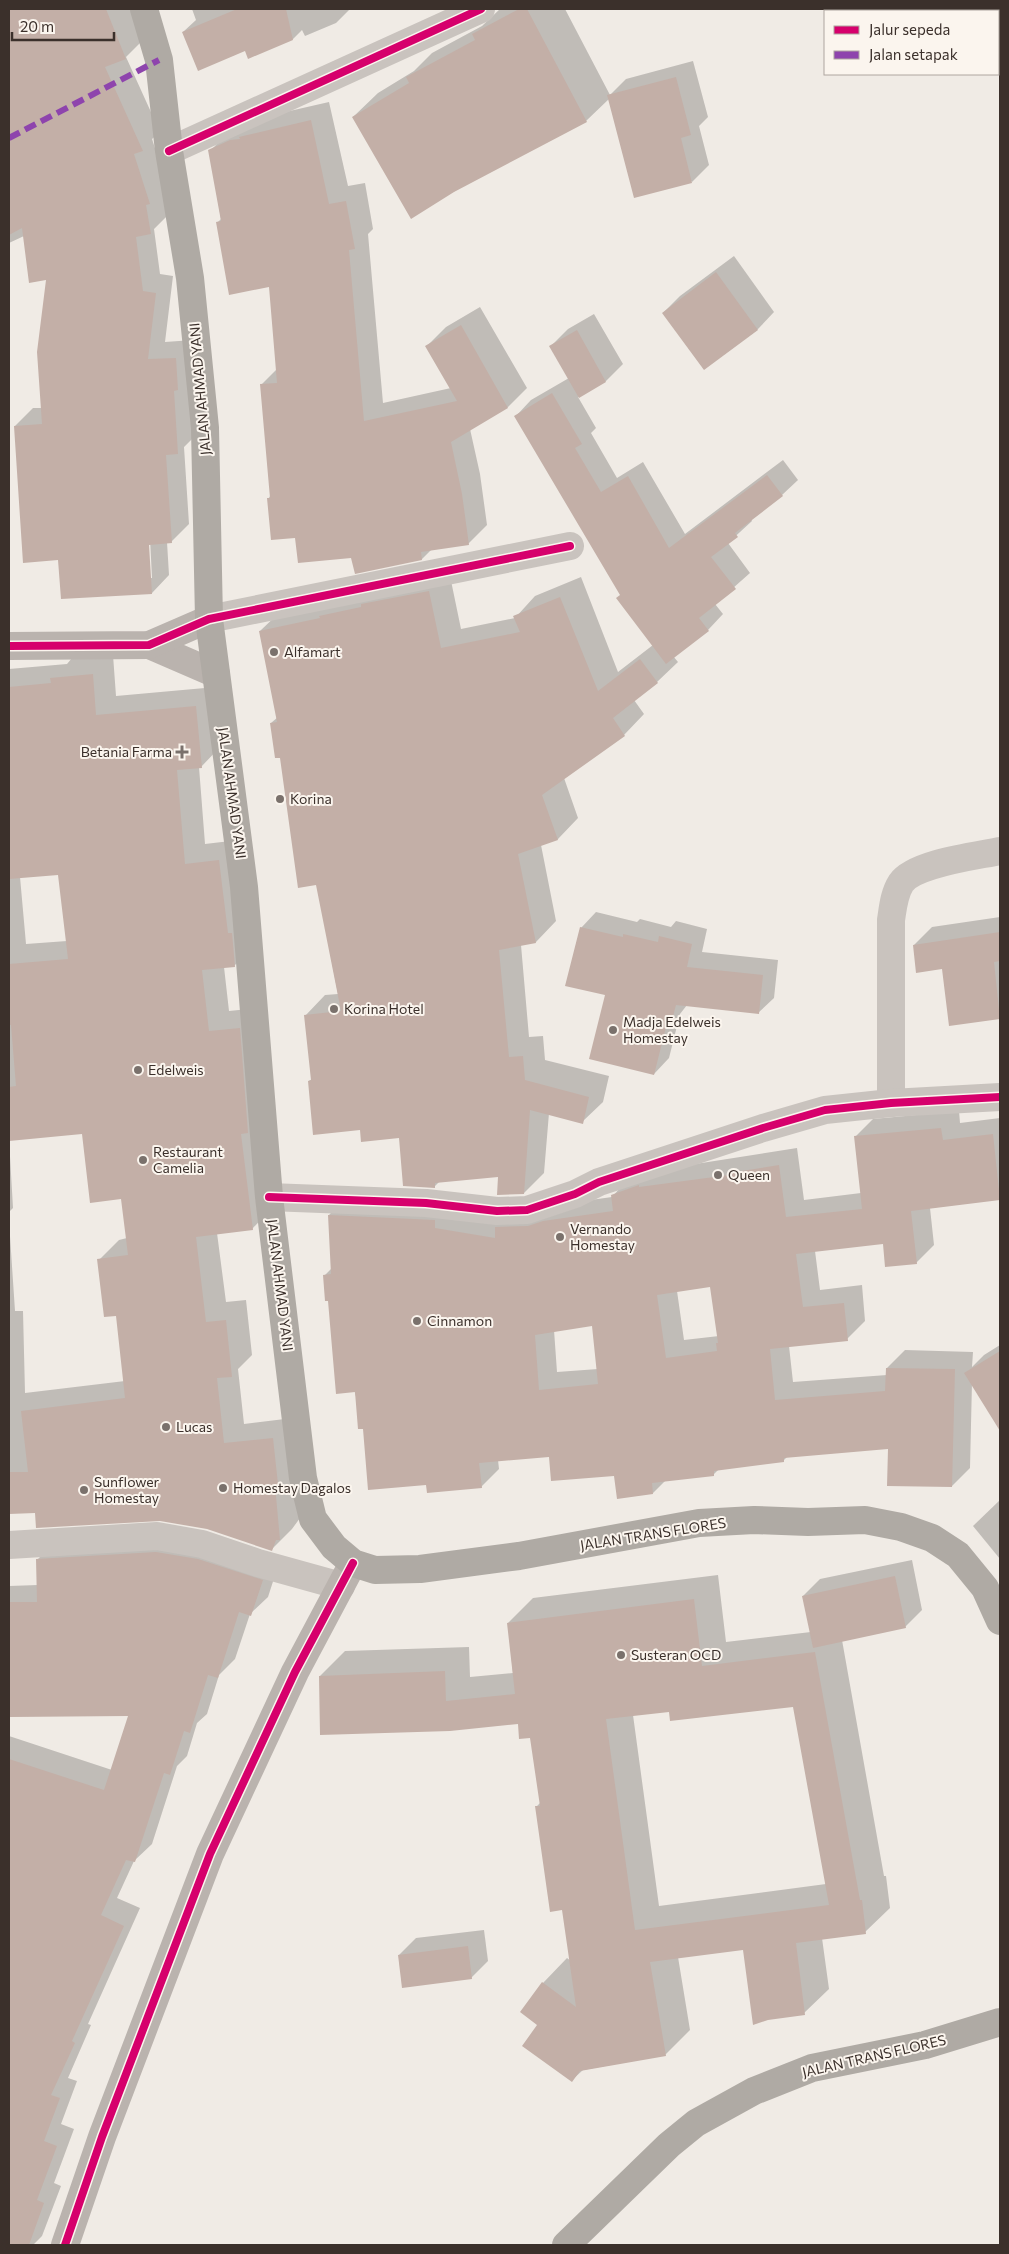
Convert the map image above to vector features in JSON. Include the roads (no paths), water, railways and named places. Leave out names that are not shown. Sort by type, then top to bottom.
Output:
[{"type":"highway","name":"JALAN AHMAD YANI","points":[[144,9],[159,60],[169,151],[190,278],[205,428],[209,620],[244,887],[269,1197],[303,1478],[313,1519],[334,1547],[347,1574]]},
{"type":"highway","name":"JALAN TRANS FLORES","points":[[347,1574],[375,1570],[420,1568],[600,1543],[699,1524],[754,1520],[808,1522],[864,1520],[902,1527],[932,1538],[958,1555],[985,1588],[1000,1621]]},
{"type":"highway","name":"JALAN TRANS FLORES","points":[[566,2245],[669,2145],[696,2123],[754,2090],[812,2068],[925,2044],[1000,2022]]},
{"type":"street","points":[[169,151],[481,9]]},
{"type":"street","points":[[9,646],[149,645],[209,620],[570,546]]},
{"type":"street","points":[[149,645],[216,674]]},
{"type":"street","points":[[891,1103],[891,920],[894,897],[902,881],[919,869],[1000,851]]},
{"type":"street","points":[[269,1197],[426,1203],[497,1211],[527,1210],[576,1194],[599,1182],[763,1128],[825,1110],[891,1103],[1000,1097]]},
{"type":"street","points":[[9,1545],[157,1536],[202,1544],[258,1563],[347,1574],[296,1672],[210,1854],[102,2137],[65,2245]]},
{"type":"place","name":"Alfamart","points":[[274,652]]},
{"type":"place","name":"Betania Farma","points":[[182,752]]},
{"type":"place","name":"Korina","points":[[280,799]]},
{"type":"place","name":"Korina Hotel","points":[[334,1009]]},
{"type":"place","name":"Madja Edelweis Homestay","points":[[613,1030]]},
{"type":"place","name":"Edelweis","points":[[138,1070]]},
{"type":"place","name":"Restaurant Camelia","points":[[143,1160]]},
{"type":"place","name":"Queen","points":[[718,1175]]},
{"type":"place","name":"Vernando Homestay","points":[[560,1237]]},
{"type":"place","name":"Cinnamon","points":[[417,1321]]},
{"type":"place","name":"Lucas","points":[[166,1427]]},
{"type":"place","name":"Homestay Dagalos","points":[[223,1488]]},
{"type":"place","name":"Sunflower Homestay","points":[[84,1490]]},
{"type":"place","name":"Susteran OCD","points":[[621,1655]]}]
